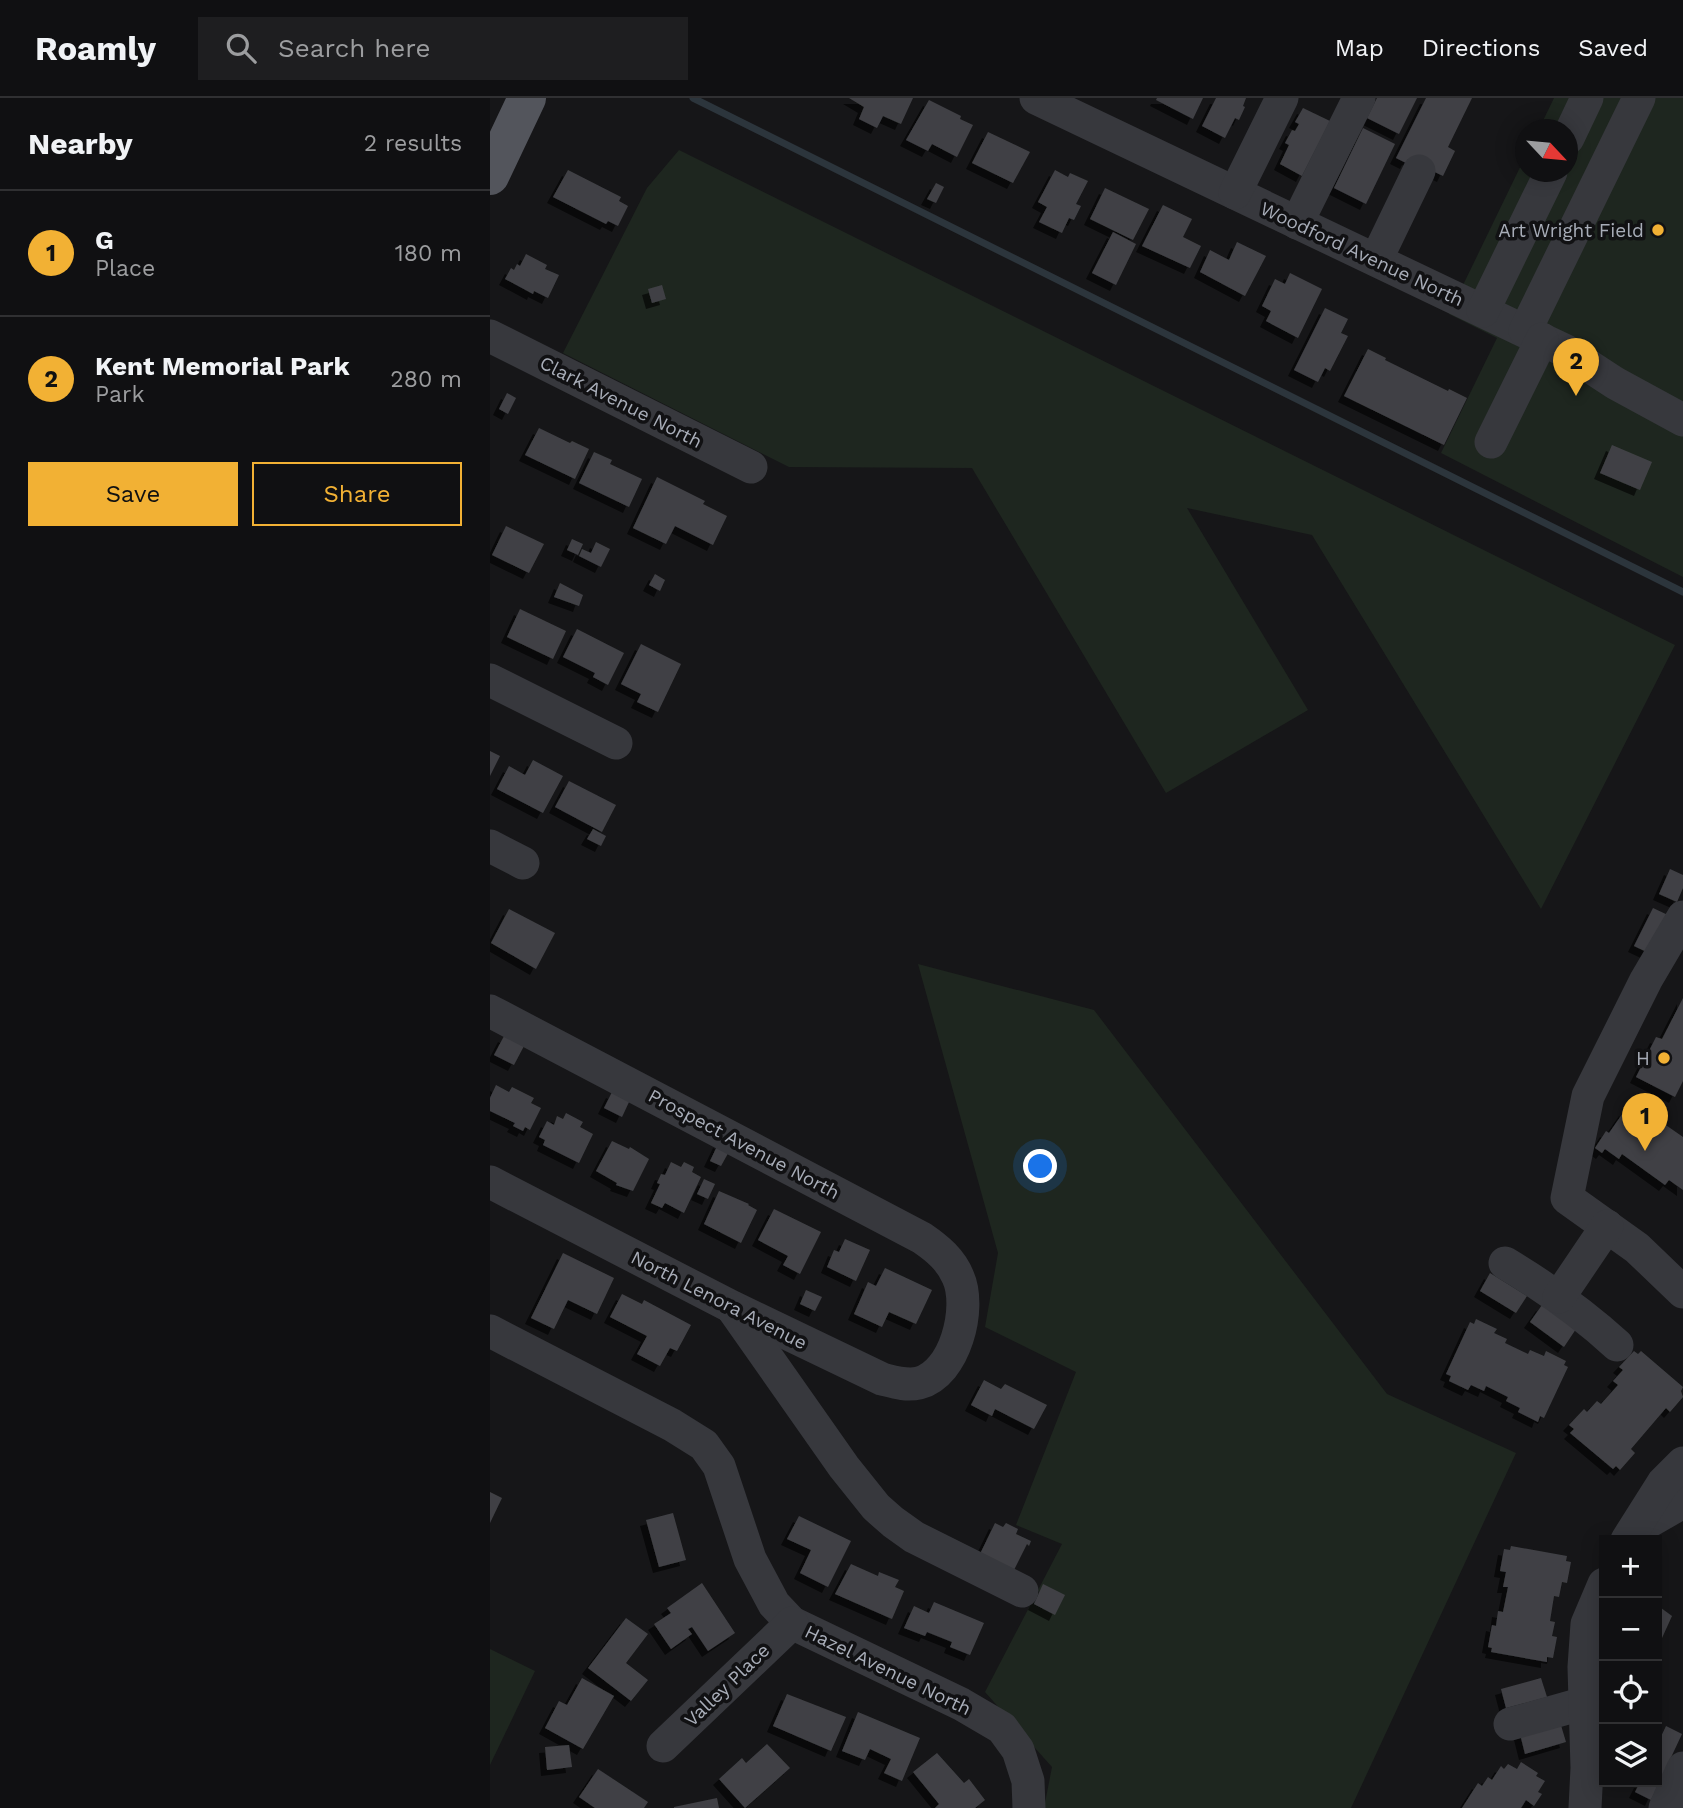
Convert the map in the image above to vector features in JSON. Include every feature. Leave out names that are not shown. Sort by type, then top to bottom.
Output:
[{"type":"main road","points":[[492,167],[527,98]]},
{"type":"street","name":"Woodford Avenue North","points":[[1035,98],[1544,340],[1683,420]]},
{"type":"street","points":[[1235,193],[1282,98]]},
{"type":"street","points":[[1297,222],[1359,98]]},
{"type":"street","points":[[1576,119],[1587,98]]},
{"type":"street","points":[[1491,442],[1544,340],[1639,98]]},
{"type":"street","points":[[1376,260],[1419,172]]},
{"type":"street","points":[[1483,311],[1546,182]]},
{"type":"street","name":"Clark Avenue North","points":[[490,336],[751,467]]},
{"type":"street","points":[[490,680],[616,743]]},
{"type":"street","points":[[490,846],[523,863]]},
{"type":"street","points":[[1683,917],[1646,980],[1588,1097],[1567,1198],[1637,1248],[1683,1292]]},
{"type":"street","name":"Prospect Avenue North","points":[[490,1011],[922,1238],[941,1252],[959,1279],[964,1307],[959,1333],[947,1359]]},
{"type":"street","name":"North Lenora Avenue","points":[[490,1182],[866,1373],[906,1385],[928,1380],[940,1370],[947,1359]]},
{"type":"street","points":[[1559,1297],[1607,1226]]},
{"type":"street","points":[[1505,1262],[1559,1297],[1617,1345]]},
{"type":"street","points":[[732,1307],[876,1507],[914,1537],[1022,1591]]},
{"type":"street","name":"Hazel Avenue North","points":[[490,1331],[672,1425],[704,1445],[719,1466],[750,1559],[774,1604],[792,1623],[961,1704],[1002,1728],[1018,1750],[1028,1781],[1029,1808]]},
{"type":"street","points":[[1630,1535],[1663,1483],[1683,1463]]},
{"type":"street","points":[[1631,1535],[1683,1502]]},
{"type":"street","points":[[1585,1808],[1587,1768],[1584,1667],[1587,1624],[1599,1596]]},
{"type":"street","name":"Valley Place","points":[[663,1746],[792,1623]]},
{"type":"street","points":[[1510,1724],[1585,1703]]},
{"type":"street","points":[[1665,1808],[1683,1768]]},
{"type":"shaded area","points":[[1554,98],[1683,98],[1683,577],[1441,453],[1497,338],[1449,314],[1515,178],[1515,182],[1578,182],[1578,119],[1544,119]]},
{"type":"shaded area","points":[[679,150],[1675,645],[1541,909],[1312,535],[1187,508],[1308,710],[1166,793],[972,468],[789,467],[563,353],[647,188]]},
{"type":"shaded area","points":[[918,964],[1094,1010],[1387,1394],[1516,1453],[1351,1808],[1044,1808],[1052,1767],[985,1692],[1062,1544],[1016,1525],[1076,1372],[985,1327],[998,1253]]},
{"type":"shaded area","points":[[490,1649],[535,1671],[490,1765]]},
{"type":"building","points":[[849,98],[913,98],[901,124],[883,116],[877,128],[859,119],[864,107]]},
{"type":"building","points":[[1203,98],[1193,119],[1156,100]]},
{"type":"building","points":[[1216,98],[1246,98],[1239,120],[1235,118],[1225,138],[1202,126]]},
{"type":"building","points":[[1377,98],[1417,98],[1399,134],[1367,118]]},
{"type":"building","points":[[1426,98],[1472,98],[1448,147],[1455,151],[1443,176],[1408,159],[1406,163],[1396,158]]},
{"type":"building","points":[[929,100],[973,125],[957,157],[932,144],[928,151],[906,140]]},
{"type":"building","points":[[1303,108],[1330,121],[1302,176],[1280,164],[1289,145],[1285,143],[1299,124],[1295,122]]},
{"type":"building","points":[[1363,128],[1395,144],[1366,204],[1334,188]]},
{"type":"building","points":[[988,132],[1030,152],[1013,183],[972,163]]},
{"type":"building","points":[[568,170],[621,197],[619,201],[628,206],[618,226],[608,221],[606,224],[553,197]]},
{"type":"building","points":[[1055,170],[1068,177],[1070,173],[1088,181],[1076,204],[1081,206],[1074,220],[1069,218],[1062,233],[1039,222],[1047,207],[1038,202]]},
{"type":"building","points":[[936,183],[944,187],[936,203],[927,199]]},
{"type":"building","points":[[1105,188],[1149,209],[1133,240],[1090,219]]},
{"type":"building","points":[[1163,205],[1192,219],[1183,237],[1201,246],[1190,268],[1142,246]]},
{"type":"building","points":[[1113,232],[1136,244],[1116,285],[1092,273]]},
{"type":"building","points":[[1237,242],[1266,256],[1245,296],[1200,272],[1210,250],[1229,260]]},
{"type":"building","points":[[526,254],[547,265],[545,269],[559,275],[548,298],[534,291],[533,294],[505,279],[511,268],[514,270],[517,264],[520,266]]},
{"type":"building","points":[[1290,273],[1322,289],[1298,338],[1266,321],[1271,311],[1262,306],[1275,279],[1285,284]]},
{"type":"building","points":[[662,285],[666,299],[652,303],[648,289]]},
{"type":"building","points":[[1325,308],[1348,319],[1341,333],[1348,336],[1330,371],[1325,368],[1318,382],[1294,370]]},
{"type":"building","points":[[1368,349],[1386,358],[1385,360],[1467,398],[1444,445],[1344,396]]},
{"type":"building","points":[[507,393],[516,398],[508,414],[499,409]]},
{"type":"building","points":[[539,428],[589,449],[575,479],[525,455]]},
{"type":"building","points":[[1612,445],[1652,462],[1640,490],[1600,473]]},
{"type":"building","points":[[594,452],[612,460],[610,464],[642,479],[629,507],[579,483]]},
{"type":"building","points":[[657,477],[705,501],[703,504],[727,516],[713,545],[675,526],[666,544],[633,528]]},
{"type":"building","points":[[506,526],[544,544],[529,573],[492,555]]},
{"type":"building","points":[[572,539],[583,544],[578,555],[567,550]]},
{"type":"building","points":[[596,542],[610,549],[601,567],[579,556],[582,549],[591,553]]},
{"type":"building","points":[[655,574],[665,580],[660,591],[649,585]]},
{"type":"building","points":[[560,583],[583,595],[579,606],[554,597]]},
{"type":"building","points":[[520,609],[566,631],[553,659],[507,637]]},
{"type":"building","points":[[577,629],[624,653],[608,685],[593,677],[595,673],[563,657]]},
{"type":"building","points":[[641,644],[681,664],[658,712],[637,702],[641,694],[621,684]]},
{"type":"building","points":[[490,751],[500,756],[490,776]]},
{"type":"building","points":[[533,760],[563,776],[543,813],[497,789],[509,766],[525,775]]},
{"type":"building","points":[[569,781],[616,805],[602,832],[555,807]]},
{"type":"building","points":[[593,829],[606,836],[601,846],[587,839]]},
{"type":"building","points":[[1670,869],[1683,875],[1683,888],[1677,902],[1659,894]]},
{"type":"building","points":[[1653,908],[1670,916],[1651,954],[1634,946]]},
{"type":"building","points":[[509,909],[555,933],[536,969],[491,943]]},
{"type":"building","name":"H","points":[[1683,998],[1683,1081],[1675,1097],[1636,1077],[1656,1037],[1662,1039]]},
{"type":"building","points":[[504,1036],[524,1046],[514,1065],[494,1055]]},
{"type":"building","points":[[496,1085],[509,1092],[512,1087],[534,1098],[531,1103],[541,1108],[530,1130],[525,1127],[523,1131],[513,1126],[515,1123],[490,1111],[490,1098]]},
{"type":"building","points":[[612,1092],[630,1100],[622,1117],[604,1108]]},
{"type":"building","points":[[1625,1110],[1643,1123],[1650,1114],[1683,1137],[1683,1190],[1669,1180],[1665,1185],[1622,1154],[1619,1159],[1605,1149],[1602,1153],[1595,1148]]},
{"type":"building","points":[[566,1113],[583,1122],[580,1127],[593,1134],[579,1163],[543,1145],[545,1140],[539,1137],[547,1121],[554,1125],[557,1116],[563,1119]]},
{"type":"building","points":[[612,1141],[629,1149],[630,1147],[649,1159],[633,1191],[616,1185],[617,1183],[596,1171]]},
{"type":"building","points":[[719,1142],[731,1148],[721,1166],[710,1161]]},
{"type":"building","points":[[671,1162],[681,1167],[684,1162],[694,1167],[692,1172],[701,1177],[684,1213],[665,1203],[662,1208],[651,1203],[660,1184],[657,1183],[661,1174],[665,1175]]},
{"type":"building","points":[[704,1179],[715,1184],[708,1199],[697,1194]]},
{"type":"building","points":[[719,1191],[757,1210],[741,1243],[704,1224]]},
{"type":"building","points":[[774,1209],[821,1232],[800,1274],[783,1265],[788,1256],[758,1240]]},
{"type":"building","points":[[845,1239],[870,1250],[856,1281],[827,1267],[834,1250],[839,1252]]},
{"type":"building","points":[[563,1253],[614,1278],[597,1314],[568,1300],[554,1329],[531,1318]]},
{"type":"building","points":[[885,1268],[932,1290],[916,1324],[889,1312],[882,1327],[854,1314],[868,1282],[876,1286]]},
{"type":"building","points":[[1490,1273],[1527,1296],[1516,1313],[1480,1291]]},
{"type":"building","points":[[806,1290],[822,1297],[815,1311],[800,1304]]},
{"type":"building","points":[[622,1294],[642,1304],[644,1300],[691,1325],[677,1351],[670,1348],[660,1366],[637,1354],[647,1336],[610,1317]]},
{"type":"building","points":[[1542,1305],[1576,1329],[1564,1347],[1530,1322]]},
{"type":"building","points":[[1476,1319],[1497,1329],[1494,1333],[1507,1339],[1505,1343],[1528,1354],[1530,1350],[1544,1356],[1546,1351],[1566,1361],[1564,1365],[1568,1367],[1544,1418],[1540,1416],[1538,1422],[1518,1412],[1520,1408],[1506,1401],[1508,1397],[1486,1386],[1484,1391],[1471,1385],[1468,1390],[1449,1381],[1451,1376],[1446,1374],[1470,1322],[1474,1324]]},
{"type":"building","points":[[1634,1351],[1638,1354],[1641,1351],[1683,1387],[1683,1397],[1670,1412],[1666,1408],[1631,1449],[1635,1453],[1620,1470],[1616,1466],[1613,1469],[1570,1433],[1574,1429],[1569,1425],[1584,1409],[1587,1412],[1597,1401],[1601,1404],[1618,1385],[1613,1381],[1623,1370],[1619,1367]]},
{"type":"building","points":[[984,1380],[1001,1389],[1005,1384],[1047,1405],[1034,1429],[995,1409],[992,1416],[971,1405]]},
{"type":"building","points":[[490,1492],[502,1498],[490,1523]]},
{"type":"building","points":[[673,1513],[686,1560],[659,1567],[646,1520]]},
{"type":"building","points":[[799,1516],[851,1541],[828,1587],[800,1573],[811,1550],[787,1539]]},
{"type":"building","points":[[995,1523],[1003,1527],[1006,1523],[1018,1529],[1016,1534],[1031,1541],[1014,1570],[979,1556]]},
{"type":"building","points":[[1511,1546],[1567,1556],[1566,1561],[1571,1562],[1567,1583],[1562,1582],[1559,1597],[1554,1596],[1550,1621],[1555,1622],[1552,1636],[1557,1637],[1553,1658],[1547,1657],[1547,1662],[1491,1652],[1492,1648],[1488,1647],[1498,1611],[1503,1612],[1508,1587],[1503,1587],[1506,1572],[1500,1571],[1504,1549],[1510,1550]]},
{"type":"building","points":[[851,1564],[878,1576],[879,1572],[899,1580],[895,1587],[904,1591],[892,1619],[835,1594]]},
{"type":"building","points":[[702,1583],[735,1633],[708,1651],[692,1627],[688,1629],[692,1634],[671,1649],[654,1624],[671,1613],[667,1608]]},
{"type":"building","points":[[1043,1584],[1065,1595],[1055,1615],[1034,1604]]},
{"type":"building","points":[[934,1602],[984,1623],[970,1655],[950,1647],[952,1642],[927,1632],[925,1636],[904,1628],[914,1606],[929,1613]]},
{"type":"building","points":[[1662,1609],[1672,1616],[1662,1638]]},
{"type":"building","points":[[626,1618],[648,1634],[626,1663],[648,1680],[631,1701],[588,1668]]},
{"type":"building","points":[[582,1678],[614,1696],[583,1749],[545,1728],[559,1701],[567,1705]]},
{"type":"building","points":[[1541,1678],[1547,1697],[1506,1708],[1501,1689]]},
{"type":"building","points":[[787,1694],[846,1717],[831,1751],[773,1726]]},
{"type":"building","points":[[858,1712],[920,1738],[902,1781],[884,1773],[891,1759],[870,1749],[865,1760],[842,1751]]},
{"type":"building","points":[[1560,1722],[1566,1742],[1525,1754],[1520,1734]]},
{"type":"building","points":[[1666,1726],[1682,1734],[1662,1777],[1662,1734]]},
{"type":"building","points":[[767,1744],[790,1768],[745,1808],[719,1779],[742,1758],[746,1763]]},
{"type":"building","points":[[569,1745],[572,1767],[547,1770],[545,1747]]},
{"type":"building","points":[[937,1753],[964,1783],[969,1779],[985,1800],[975,1808],[935,1808],[939,1804],[913,1772]]},
{"type":"building","points":[[1521,1762],[1545,1781],[1538,1792],[1542,1794],[1534,1806],[1526,1800],[1521,1808],[1462,1808],[1478,1783],[1482,1786],[1488,1777],[1492,1780],[1501,1766],[1504,1769],[1508,1764],[1517,1769]]},
{"type":"building","points":[[598,1769],[648,1802],[644,1808],[595,1808],[579,1797]]},
{"type":"building","points":[[1638,1787],[1657,1787],[1651,1800],[1635,1792]]},
{"type":"building","points":[[717,1798],[719,1808],[674,1808],[674,1807]]},
{"type":"waterway","points":[[693,98],[1683,592]]},
{"type":"place","name":"Art Wright Field","points":[[1658,230]]},
{"type":"place","name":"Kent Memorial Park","points":[[1576,396]]},
{"type":"place","name":"H","points":[[1664,1058]]},
{"type":"place","name":"G","points":[[1645,1151]]}]
